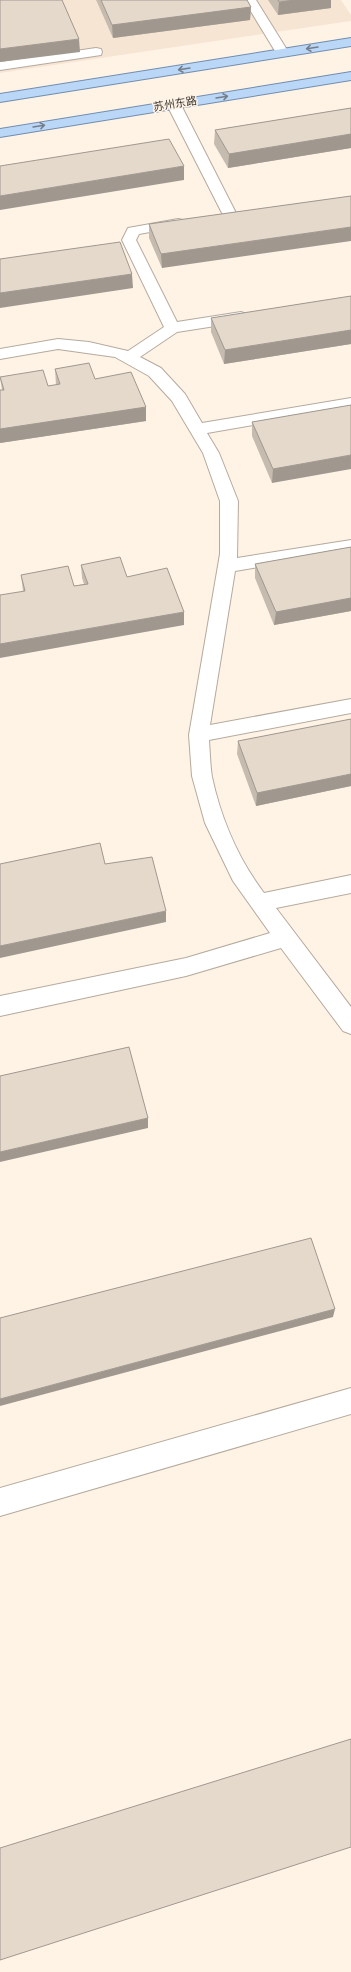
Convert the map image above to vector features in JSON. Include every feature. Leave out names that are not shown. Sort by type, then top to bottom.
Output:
[{"type":"main road","points":[[0,98],[351,42]]},
{"type":"main road","name":"苏州东路","points":[[0,133],[351,76]]},
{"type":"lane","points":[[250,0],[283,53]]},
{"type":"lane","points":[[0,66],[96,52]]},
{"type":"lane","points":[[174,105],[230,215]]},
{"type":"lane","points":[[215,217],[245,213]]},
{"type":"lane","points":[[172,328],[129,240],[133,231],[192,221]]},
{"type":"lane","points":[[117,249],[133,247]]},
{"type":"lane","points":[[129,358],[172,328],[258,314]]},
{"type":"lane","points":[[0,354],[58,344],[89,347],[120,354],[129,358],[155,372],[179,398],[210,453],[229,500],[228,554],[199,735],[202,776],[215,823],[244,881],[351,1024]]},
{"type":"lane","points":[[197,429],[351,403]]},
{"type":"lane","points":[[227,566],[351,546]]},
{"type":"lane","points":[[199,735],[351,706]]},
{"type":"lane","points":[[260,903],[351,884]]},
{"type":"lane","points":[[0,1006],[186,967],[286,937]]},
{"type":"lane","points":[[0,1502],[351,1401]]},
{"type":"shaded area","points":[[0,0],[341,0],[351,15],[351,21],[0,73]]},
{"type":"building","points":[[0,0],[62,0],[79,39],[0,49]]},
{"type":"building","points":[[101,0],[247,0],[251,7],[112,25]]},
{"type":"building","points":[[278,0],[295,0],[279,2]]},
{"type":"building","points":[[351,108],[351,134],[229,154],[215,130]]},
{"type":"building","points":[[169,139],[184,166],[0,196],[0,166]]},
{"type":"building","points":[[351,196],[351,227],[161,254],[149,224]]},
{"type":"building","points":[[120,242],[132,274],[0,293],[0,259]]},
{"type":"building","points":[[351,296],[351,330],[225,350],[211,318]]},
{"type":"building","points":[[89,363],[95,379],[131,372],[146,407],[0,429],[0,390],[4,390],[0,377],[43,370],[48,386],[60,384],[55,369]]},
{"type":"building","points":[[351,405],[351,455],[273,469],[252,422]]},
{"type":"building","points":[[351,547],[351,598],[276,612],[255,564]]},
{"type":"building","points":[[120,557],[127,577],[167,568],[184,612],[0,644],[0,595],[25,591],[21,575],[68,566],[74,586],[88,584],[81,565]]},
{"type":"building","points":[[351,719],[351,774],[257,793],[238,741]]},
{"type":"building","points":[[100,843],[105,864],[152,857],[166,911],[0,946],[0,864]]},
{"type":"building","points":[[129,1047],[148,1118],[0,1152],[0,1076]]},
{"type":"building","points":[[311,1238],[335,1309],[0,1399],[0,1318]]},
{"type":"building","points":[[351,1739],[351,1847],[0,1960],[0,1848]]}]
